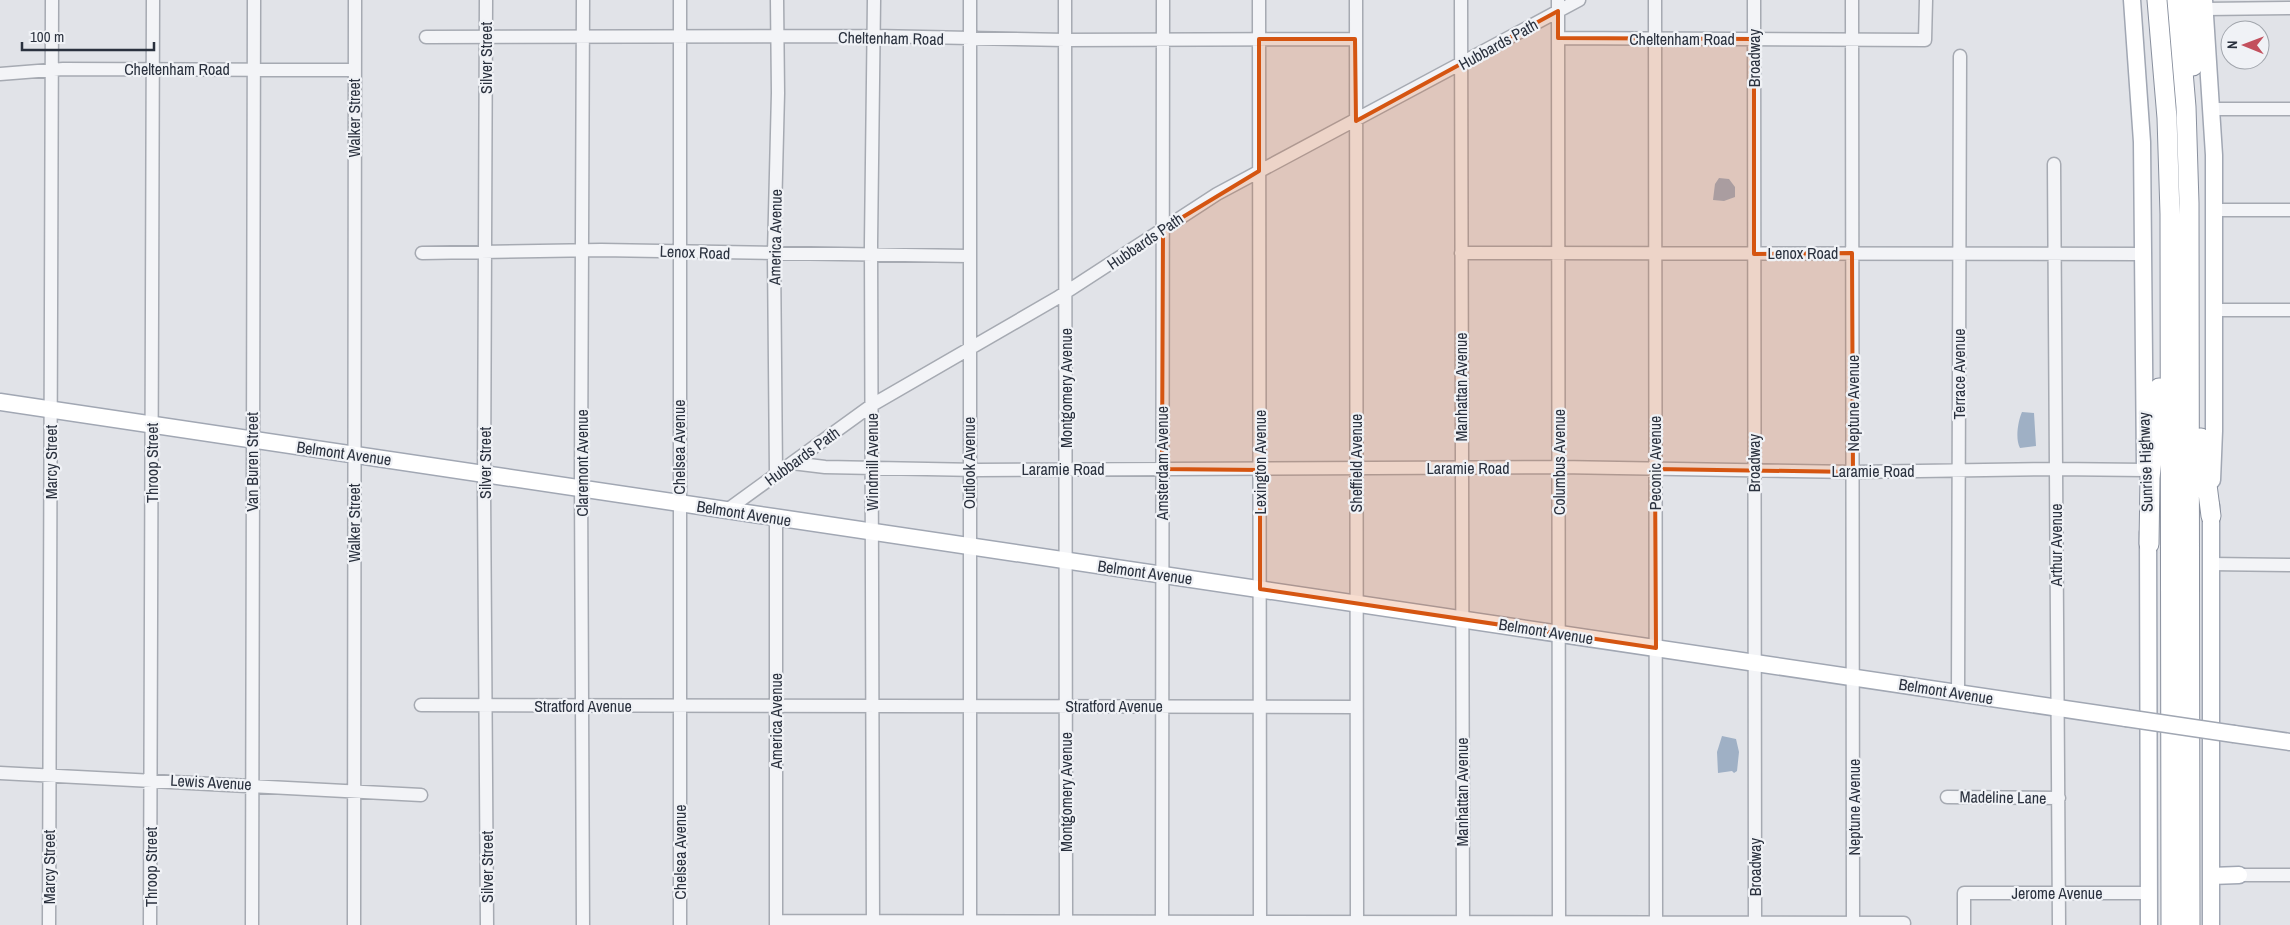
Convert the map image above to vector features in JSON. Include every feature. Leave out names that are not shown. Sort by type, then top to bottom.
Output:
[{"type":"highway","points":[[2145,0],[2153,56],[2167,118]]},
{"type":"highway","name":"Sunrise Highway","points":[[2157,0],[2167,118],[2170,298],[2171,925]]},
{"type":"highway","points":[[2177,0],[2187,131],[2190,332],[2190,925]]},
{"type":"highway","points":[[2187,131],[2202,3]]},
{"type":"highway","points":[[2149,544],[2151,467],[2170,298]]},
{"type":"highway","points":[[2190,332],[2205,482],[2211,516]]},
{"type":"main road","name":"Sunrise Highway","points":[[2132,0],[2142,114],[2145,470],[2149,544],[2149,925]]},
{"type":"main road","points":[[2202,3],[2212,109],[2214,210],[2214,431],[2210,564],[2211,925]]},
{"type":"main road","name":"Belmont Avenue","points":[[0,402],[2290,742]]},
{"type":"main road","points":[[2211,876],[2239,876]]},
{"type":"street","name":"Marcy Street","points":[[49,925],[52,0]]},
{"type":"street","name":"Throop Street","points":[[150,925],[153,0]]},
{"type":"street","name":"Van Buren Street","points":[[252,925],[254,0]]},
{"type":"street","name":"Walker Street","points":[[354,925],[355,0]]},
{"type":"street","name":"Silver Street","points":[[486,0],[485,474],[487,925]]},
{"type":"street","name":"Claremont Avenue","points":[[583,0],[583,925]]},
{"type":"street","name":"Chelsea Avenue","points":[[680,0],[680,925]]},
{"type":"street","name":"America Avenue","points":[[776,474],[774,254],[777,0]]},
{"type":"street","name":"Windmill Avenue","points":[[873,923],[872,255],[874,0]]},
{"type":"street","name":"Outlook Avenue","points":[[970,0],[968,256],[970,923]]},
{"type":"street","name":"Montgomery Avenue","points":[[1065,0],[1066,924]]},
{"type":"street","name":"Amsterdam Avenue","points":[[1162,924],[1163,0]]},
{"type":"street","name":"Lexington Avenue","points":[[1259,0],[1260,924]]},
{"type":"street","name":"Sheffield Avenue","points":[[1356,0],[1357,923]]},
{"type":"street","name":"Manhattan Avenue","points":[[1461,0],[1463,923]]},
{"type":"street","name":"Hubbards Path","points":[[727,510],[872,405],[1066,293],[1217,194],[1461,65],[1558,6],[1579,0]]},
{"type":"street","name":"Peconic Avenue","points":[[1655,0],[1656,923]]},
{"type":"street","name":"Broadway","points":[[1754,0],[1755,923]]},
{"type":"street","name":"Neptune Avenue","points":[[1852,0],[1853,924]]},
{"type":"street","name":"Cheltenham Road","points":[[1558,38],[1925,40],[1926,0]]},
{"type":"street","points":[[2202,3],[2290,8]]},
{"type":"street","name":"Columbus Avenue","points":[[1558,6],[1559,923]]},
{"type":"street","name":"Cheltenham Road","points":[[426,37],[874,36],[969,40],[1355,39]]},
{"type":"street","name":"Terrace Avenue","points":[[1958,693],[1960,56]]},
{"type":"street","name":"Cheltenham Road","points":[[0,74],[52,70],[354,70]]},
{"type":"street","points":[[2212,109],[2290,109]]},
{"type":"street","name":"Arthur Avenue","points":[[2054,164],[2059,925]]},
{"type":"street","points":[[2214,210],[2290,210]]},
{"type":"street","name":"Lenox Road","points":[[422,253],[680,251],[968,256]]},
{"type":"street","name":"Lenox Road","points":[[1461,253],[2144,254]]},
{"type":"street","points":[[2214,310],[2290,310]]},
{"type":"street","name":"Laramie Road","points":[[792,463],[817,467],[969,470],[1462,469],[1559,467],[1853,472],[2055,469],[2145,470]]},
{"type":"street","name":"America Avenue","points":[[776,518],[776,923]]},
{"type":"street","points":[[2210,564],[2290,564]]},
{"type":"street","name":"Stratford Avenue","points":[[421,705],[1356,707]]},
{"type":"street","name":"Lewis Avenue","points":[[0,772],[252,784],[421,795]]},
{"type":"street","name":"Madeline Lane","points":[[1947,797],[2059,798]]},
{"type":"street","points":[[2239,876],[2290,876]]},
{"type":"street","name":"Jerome Avenue","points":[[1964,925],[1964,893],[2149,893]]},
{"type":"street","points":[[776,923],[1904,923]]},
{"type":"highlighted area","points":[[1558,11],[1558,38],[1754,39],[1754,254],[1852,253],[1853,472],[1655,469],[1656,648],[1260,589],[1260,470],[1162,469],[1163,229],[1259,171],[1259,39],[1355,39],[1356,121]]},
{"type":"water","points":[[1719,178],[1729,179],[1735,187],[1735,197],[1724,201],[1713,200],[1715,184]]},
{"type":"water","points":[[2022,412],[2034,413],[2036,446],[2020,448],[2018,444],[2019,420]]},
{"type":"water","points":[[1722,736],[1736,739],[1739,752],[1737,771],[1734,773],[1732,771],[1718,773],[1717,752]]}]
